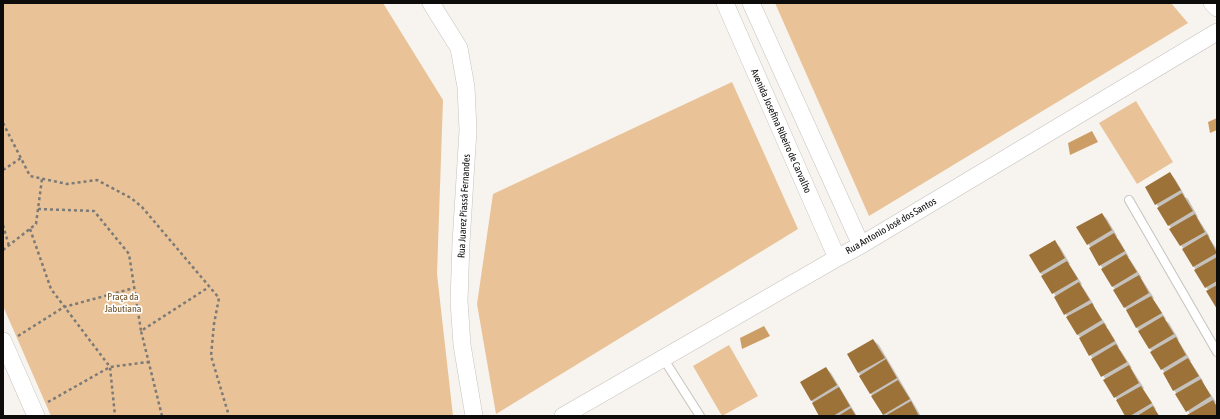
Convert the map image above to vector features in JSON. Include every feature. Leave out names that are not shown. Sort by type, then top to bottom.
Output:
[{"type":"street","name":"Rua Juarez Piassá Fernandes","points":[[432,3],[459,48],[466,87],[468,130],[459,301],[462,345],[474,416]]},
{"type":"street","name":"Avenida Josefina Ribeiro de Carvalho","points":[[725,3],[837,258]]},
{"type":"street","points":[[751,3],[862,245]]},
{"type":"street","points":[[1212,3],[1217,8]]},
{"type":"street","name":"Rua Antonio José dos Santos","points":[[563,416],[862,245],[1217,32]]},
{"type":"street","points":[[4,343],[34,413]]},
{"type":"lane","points":[[1129,200],[1217,352]]},
{"type":"lane","points":[[663,358],[700,416]]},
{"type":"path","points":[[3,123],[30,176],[67,184],[97,180],[131,198],[142,207],[218,298],[211,356],[229,416]]},
{"type":"path","points":[[3,170],[21,158]]},
{"type":"path","points":[[3,250],[36,224],[42,179]]},
{"type":"path","points":[[38,209],[94,211],[129,254],[141,331],[162,416]]},
{"type":"path","points":[[3,225],[9,246]]},
{"type":"path","points":[[30,229],[51,289],[110,367],[115,416]]},
{"type":"path","points":[[141,331],[209,287]]},
{"type":"path","points":[[4,343],[64,307],[134,288]]},
{"type":"path","points":[[34,413],[110,367],[148,362]]},
{"type":"green space","name":"Praça da Jabutiana","points":[[3,3],[383,3],[443,100],[437,274],[453,416],[51,416],[3,306]]},
{"type":"green space","points":[[775,3],[1171,3],[1188,23],[869,216]]},
{"type":"green space","points":[[732,82],[798,229],[496,414],[477,304],[493,194]]},
{"type":"green space","points":[[1136,101],[1173,162],[1137,184],[1099,123]]},
{"type":"green space","points":[[729,345],[758,396],[722,416],[693,366]]},
{"type":"shaded area","points":[[1217,118],[1217,130],[1210,133],[1208,122]]},
{"type":"shaded area","points":[[1092,131],[1098,142],[1070,155],[1068,143]]},
{"type":"shaded area","points":[[764,326],[770,336],[742,349],[740,338]]},
{"type":"building","points":[[1170,172],[1181,190],[1155,205],[1145,187]]},
{"type":"building","points":[[1182,193],[1193,211],[1168,226],[1157,208]]},
{"type":"building","points":[[1102,213],[1112,230],[1087,245],[1076,227]]},
{"type":"building","points":[[1195,214],[1205,232],[1180,246],[1169,229]]},
{"type":"building","points":[[1114,233],[1125,251],[1099,266],[1089,248]]},
{"type":"building","points":[[1207,234],[1217,253],[1193,267],[1182,249]]},
{"type":"building","points":[[1055,240],[1065,258],[1040,273],[1029,255]]},
{"type":"building","points":[[1126,254],[1137,272],[1112,287],[1101,269]]},
{"type":"building","points":[[1217,257],[1217,281],[1205,288],[1194,270]]},
{"type":"building","points":[[1067,261],[1078,279],[1052,294],[1041,276]]},
{"type":"building","points":[[1139,275],[1149,293],[1124,308],[1113,290]]},
{"type":"building","points":[[1079,282],[1090,300],[1064,315],[1054,297]]},
{"type":"building","points":[[1217,285],[1217,309],[1206,291]]},
{"type":"building","points":[[1151,296],[1162,313],[1136,328],[1126,310]]},
{"type":"building","points":[[1092,303],[1102,320],[1077,335],[1066,317]]},
{"type":"building","points":[[1163,316],[1174,334],[1149,349],[1138,331]]},
{"type":"building","points":[[1104,323],[1115,341],[1089,356],[1079,338]]},
{"type":"building","points":[[1176,337],[1186,355],[1161,370],[1150,352]]},
{"type":"building","points":[[873,339],[885,358],[858,373],[847,354]]},
{"type":"building","points":[[1116,344],[1127,362],[1101,377],[1091,359]]},
{"type":"building","points":[[1188,358],[1199,376],[1173,391],[1163,373]]},
{"type":"building","points":[[886,359],[897,378],[870,394],[859,376]]},
{"type":"building","points":[[1129,365],[1139,383],[1114,398],[1103,380]]},
{"type":"building","points":[[826,367],[837,385],[811,401],[800,382]]},
{"type":"building","points":[[1201,379],[1211,396],[1186,412],[1175,394]]},
{"type":"building","points":[[898,380],[910,399],[883,415],[871,396]]},
{"type":"building","points":[[1141,386],[1152,403],[1130,416],[1125,416],[1116,400]]},
{"type":"building","points":[[839,387],[850,406],[833,416],[819,416],[812,403]]},
{"type":"building","points":[[1213,400],[1217,407],[1217,416],[1187,415]]},
{"type":"building","points":[[911,401],[919,416],[885,416]]},
{"type":"building","points":[[1153,406],[1159,416],[1137,416]]},
{"type":"building","points":[[851,408],[856,416],[838,416]]}]
